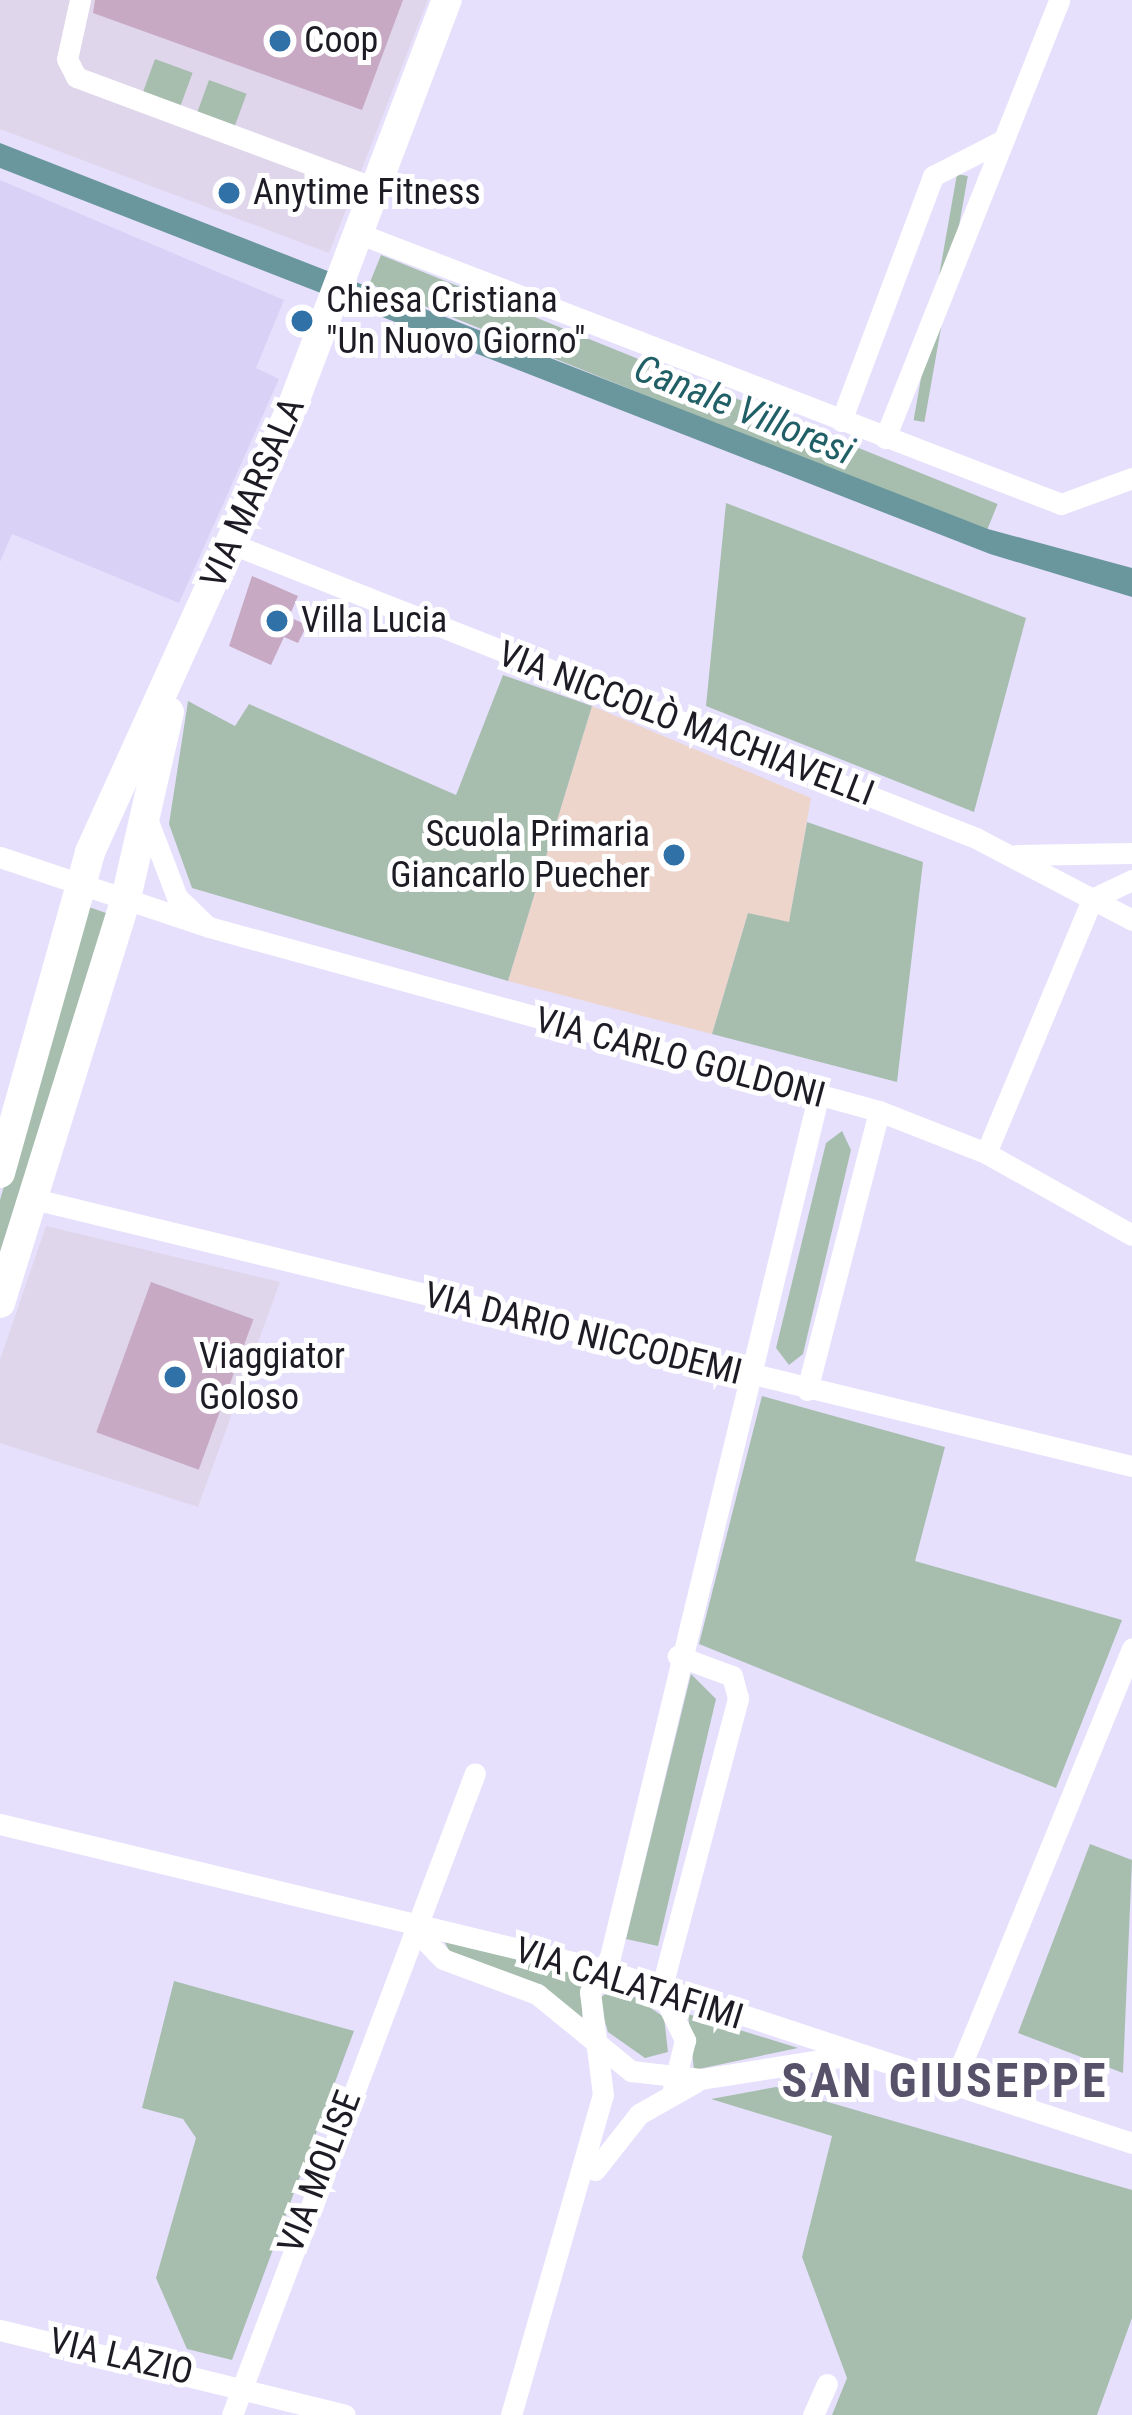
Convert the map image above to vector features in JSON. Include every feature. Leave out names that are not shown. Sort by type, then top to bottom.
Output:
[{"type":"street","points":[[80,0],[67,59],[76,77],[377,190]]},
{"type":"street","name":"VIA MARSALA","points":[[0,1173],[82,884],[340,285],[446,0]]},
{"type":"street","points":[[877,435],[1059,0]]},
{"type":"street","points":[[841,421],[933,176],[1001,141]]},
{"type":"street","points":[[360,234],[1060,504],[1132,478]]},
{"type":"street","name":"VIA NICCOLÒ MACHIAVELLI","points":[[232,544],[976,838],[1132,920]]},
{"type":"street","name":"VIA MARSALA","points":[[0,1303],[126,898],[184,648]]},
{"type":"street","points":[[145,812],[177,897],[209,928]]},
{"type":"street","points":[[1016,855],[1132,853]]},
{"type":"street","name":"VIA CARLO GOLDONI","points":[[0,856],[209,928],[879,1111],[986,1153],[1132,1234]]},
{"type":"street","points":[[986,1153],[1092,899],[1132,880]]},
{"type":"street","points":[[511,2415],[604,2095],[588,2000],[606,1970],[677,1656],[818,1097]]},
{"type":"street","points":[[807,1390],[879,1111]]},
{"type":"street","name":"VIA DARIO NICCODEMI","points":[[34,1199],[1132,1466]]},
{"type":"street","points":[[953,2085],[1132,1648]]},
{"type":"street","points":[[575,2207],[612,2140],[683,2084],[685,2039],[661,1990],[738,1699],[732,1676],[677,1656]]},
{"type":"street","name":"VIA MOLISE","points":[[232,2415],[475,1773]]},
{"type":"street","name":"VIA CALATAFIMI","points":[[0,1824],[418,1932],[606,1970],[864,2059],[1132,2143]]},
{"type":"street","name":"VIA CALATAFIMI","points":[[418,1932],[443,1959],[537,1994],[597,2053],[683,2084],[864,2059]]},
{"type":"street","name":"VIA LAZIO","points":[[0,2330],[345,2415]]},
{"type":"street","points":[[813,2415],[826,2384]]},
{"type":"shaded area","points":[[0,0],[428,0],[329,253],[0,129]]},
{"type":"shaded area","points":[[155,59],[193,73],[181,106],[143,92]]},
{"type":"shaded area","points":[[209,80],[247,94],[235,127],[197,113]]},
{"type":"shaded area","points":[[0,143],[988,529],[1132,568],[1132,597],[990,554],[0,168]]},
{"type":"shaded area","points":[[957,174],[968,176],[924,422],[914,420]]},
{"type":"shaded area","points":[[0,180],[284,300],[256,368],[279,379],[179,603],[12,534],[0,562]]},
{"type":"shaded area","points":[[381,255],[998,504],[986,533],[369,284]]},
{"type":"shaded area","points":[[726,503],[1026,618],[974,812],[706,706]]},
{"type":"shaded area","points":[[503,675],[592,706],[508,981],[192,888],[169,824],[188,701],[235,726],[249,704],[456,795]]},
{"type":"shaded area","name":"Scuola Primaria Giancarlo Puecher","points":[[592,706],[811,798],[789,923],[748,913],[712,1034],[508,981]]},
{"type":"shaded area","points":[[807,822],[923,862],[897,1082],[712,1034],[748,913],[789,922]]},
{"type":"shaded area","points":[[86,906],[109,914],[0,1252],[0,1200]]},
{"type":"shaded area","points":[[842,1131],[851,1150],[803,1354],[789,1365],[776,1348],[826,1143]]},
{"type":"shaded area","points":[[46,1226],[280,1282],[198,1507],[0,1443],[0,1360]]},
{"type":"shaded area","points":[[762,1396],[945,1447],[915,1561],[1122,1620],[1056,1788],[699,1644]]},
{"type":"shaded area","points":[[691,1674],[716,1699],[658,1946],[626,1939]]},
{"type":"shaded area","points":[[1090,1844],[1132,1860],[1123,2073],[1018,2033]]},
{"type":"shaded area","points":[[444,1940],[584,1976],[582,2023],[533,1982],[451,1955]]},
{"type":"shaded area","points":[[174,1981],[354,2031],[232,2360],[187,2349],[156,2278],[196,2138],[183,2119],[142,2108]]},
{"type":"shaded area","points":[[618,1986],[664,2017],[668,2052],[645,2058],[608,2032],[598,1999]]},
{"type":"shaded area","points":[[688,2014],[798,2048],[694,2070]]},
{"type":"shaded area","points":[[776,2087],[1132,2190],[1132,2318],[1097,2415],[832,2415],[847,2378],[802,2257],[832,2136],[711,2099]]},
{"type":"building","name":"Coop","points":[[95,0],[403,0],[362,110],[93,13]]},
{"type":"building","name":"Villa Lucia","points":[[252,576],[298,596],[289,617],[307,625],[298,643],[284,637],[271,665],[229,646]]},
{"type":"building","name":"Viaggiator Goloso","points":[[151,1282],[253,1319],[199,1470],[96,1432]]},
{"type":"place","name":"Coop","points":[[280,41]]},
{"type":"place","name":"Anytime Fitness","points":[[229,193]]},
{"type":"place","name":"Chiesa Cristiana \"Un Nuovo Giorno\"","points":[[302,321]]},
{"type":"place","name":"Villa Lucia","points":[[277,621]]},
{"type":"place","name":"Scuola Primaria Giancarlo Puecher","points":[[674,855]]},
{"type":"place","name":"Viaggiator Goloso","points":[[175,1377]]},
{"type":"district","name":"SAN GIUSEPPE","points":[[945,2081]]},
{"type":"water label","name":"Canale Villoresi","points":[[744,410]]}]
